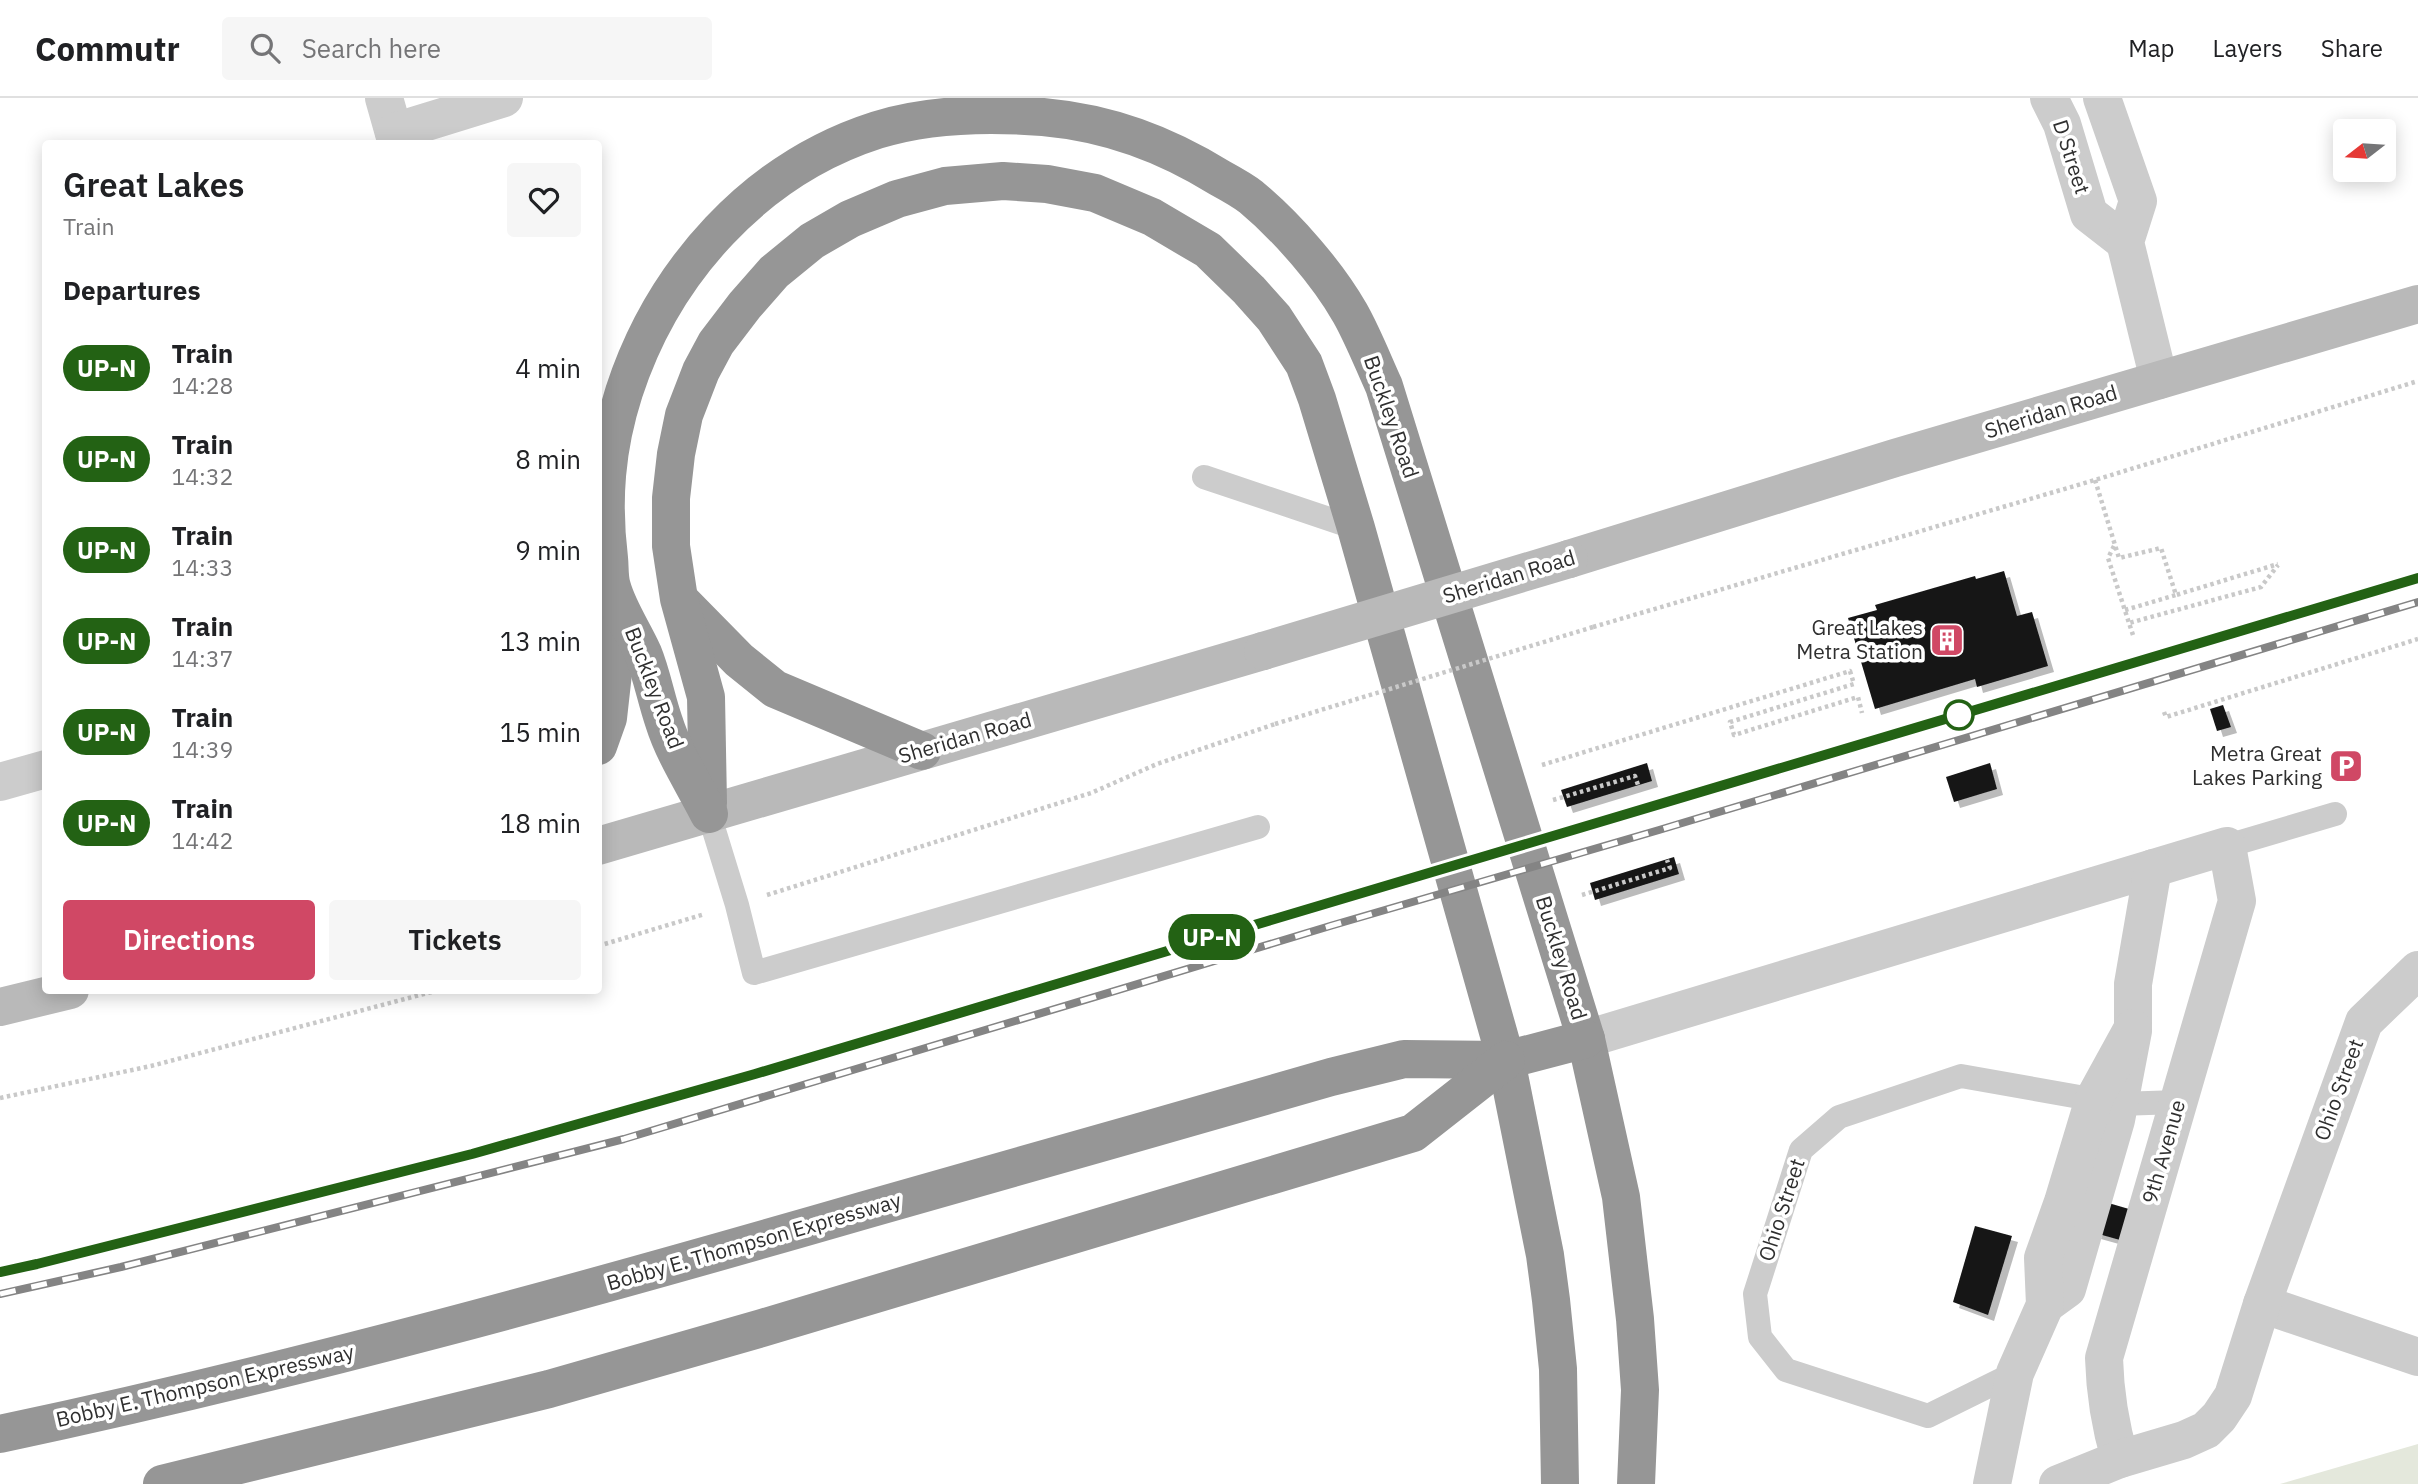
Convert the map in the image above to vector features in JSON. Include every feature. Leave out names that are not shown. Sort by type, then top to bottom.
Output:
[{"type":"highway","name":"Buckley Road","points":[[709,814],[665,726],[645,657],[612,587],[606,536],[606,469],[617,414],[635,360],[656,315],[695,258],[734,215],[779,178],[831,149],[879,130],[936,119],[998,113],[1073,120],[1137,135],[1182,156],[1250,196],[1317,263],[1350,313],[1384,386],[1586,1039],[1621,1197],[1635,1319],[1640,1390],[1636,1484]]},
{"type":"highway","name":"Buckley Road","points":[[709,814],[706,697],[679,599],[671,546],[671,498],[676,454],[684,415],[701,371],[716,344],[774,272],[813,241],[850,219],[897,199],[945,186],[1003,181],[1048,184],[1095,193],[1153,217],[1208,250],[1250,290],[1274,318],[1304,364],[1317,398],[1356,528],[1506,1060],[1545,1255],[1551,1300],[1558,1369],[1560,1484]]},
{"type":"highway","points":[[602,735],[608,718],[612,673],[612,587]]},
{"type":"highway","points":[[679,599],[739,660],[775,690],[922,751]]},
{"type":"highway","name":"Bobby E. Thompson Expressway","points":[[0,1434],[215,1386],[441,1329],[649,1273],[1331,1077],[1404,1059],[1506,1060],[1586,1039]]},
{"type":"highway","name":"Bobby E. Thompson Expressway","points":[[162,1484],[562,1385],[762,1328],[1413,1133],[1506,1060]]},
{"type":"main road","name":"Sheridan Road","points":[[602,845],[1263,651],[2418,304]]},
{"type":"main road","points":[[0,1007],[54,994]]},
{"type":"street","points":[[392,124],[504,98]]},
{"type":"street","name":"D Street","points":[[2049,98],[2062,124],[2089,214],[2125,242]]},
{"type":"street","points":[[2102,98],[2138,201],[2125,242],[2159,380]]},
{"type":"street","points":[[0,782],[42,770]]},
{"type":"street","points":[[1586,1039],[2227,846]]},
{"type":"street","name":"9th Avenue","points":[[2120,1459],[2105,1396],[2104,1358],[2237,901],[2227,846]]},
{"type":"street","points":[[1992,1484],[2015,1373],[2045,1305],[2043,1258],[2063,1202],[2107,1102],[2133,1028],[2133,984],[2153,868]]},
{"type":"street","name":"Ohio Street","points":[[2058,1484],[2120,1459],[2195,1435],[2206,1430],[2219,1417],[2233,1396],[2262,1304],[2364,1022],[2418,970]]},
{"type":"street","points":[[2262,1304],[2418,1357]]},
{"type":"lane","points":[[1204,477],[1356,528]]},
{"type":"lane","points":[[709,814],[737,905],[754,973],[1258,827]]},
{"type":"lane","points":[[2227,846],[2335,814]]},
{"type":"lane","name":"Ohio Street","points":[[2015,1373],[1928,1416],[1786,1370],[1760,1336],[1755,1294],[1801,1150],[1839,1117],[1961,1076],[2107,1102],[2178,1102]]},
{"type":"path","points":[[772,894],[1091,793],[1157,764],[1275,724],[2418,381]]},
{"type":"path","points":[[2095,480],[2119,558],[2161,548],[2176,595]]},
{"type":"path","points":[[2115,545],[2108,558],[2133,635]]},
{"type":"path","points":[[2125,610],[2278,565],[2261,587],[2129,623]]},
{"type":"path","points":[[2164,712],[2166,717],[2418,639]]},
{"type":"path","points":[[1538,766],[1850,671],[1854,684],[1730,722],[1734,735],[1857,697],[1862,713]]},
{"type":"path","points":[[1549,801],[1635,776],[1638,785]]},
{"type":"path","points":[[1578,896],[1670,868],[1667,859]]},
{"type":"path","points":[[602,945],[693,918]]},
{"type":"path","points":[[0,1098],[151,1066],[424,994]]},
{"type":"shaded area","points":[[2418,1444],[2418,1484],[2280,1484]]},
{"type":"building","name":"Great Lakes Metra Station","points":[[2004,571],[2017,616],[2032,612],[2048,666],[1977,687],[1975,679],[1875,709],[1848,618],[1877,610],[1875,605],[1975,576],[1976,579]]},
{"type":"building","points":[[2223,705],[2231,727],[2217,731],[2210,709]]},
{"type":"building","points":[[1647,763],[1652,781],[1567,807],[1561,790]]},
{"type":"building","points":[[1990,763],[1997,789],[1954,802],[1946,777]]},
{"type":"building","points":[[1674,857],[1679,874],[1595,900],[1590,883]]},
{"type":"building","points":[[2105,1202],[2129,1209],[2120,1240],[2095,1233]]},
{"type":"building","points":[[1975,1226],[2012,1236],[1988,1315],[1953,1302]]},
{"type":"railway","points":[[0,1272],[472,1154],[755,1074],[2418,578]]},
{"type":"railway","points":[[0,1294],[121,1267],[624,1139],[2418,602]]},
{"type":"train","name":"UP-N","points":[[0,1272],[472,1154],[755,1074],[2418,578]]},
{"type":"place","name":"Great Lakes Metra Station","points":[[1947,640]]},
{"type":"place","name":"Metra Great Lakes Parking","points":[[2346,766]]}]
